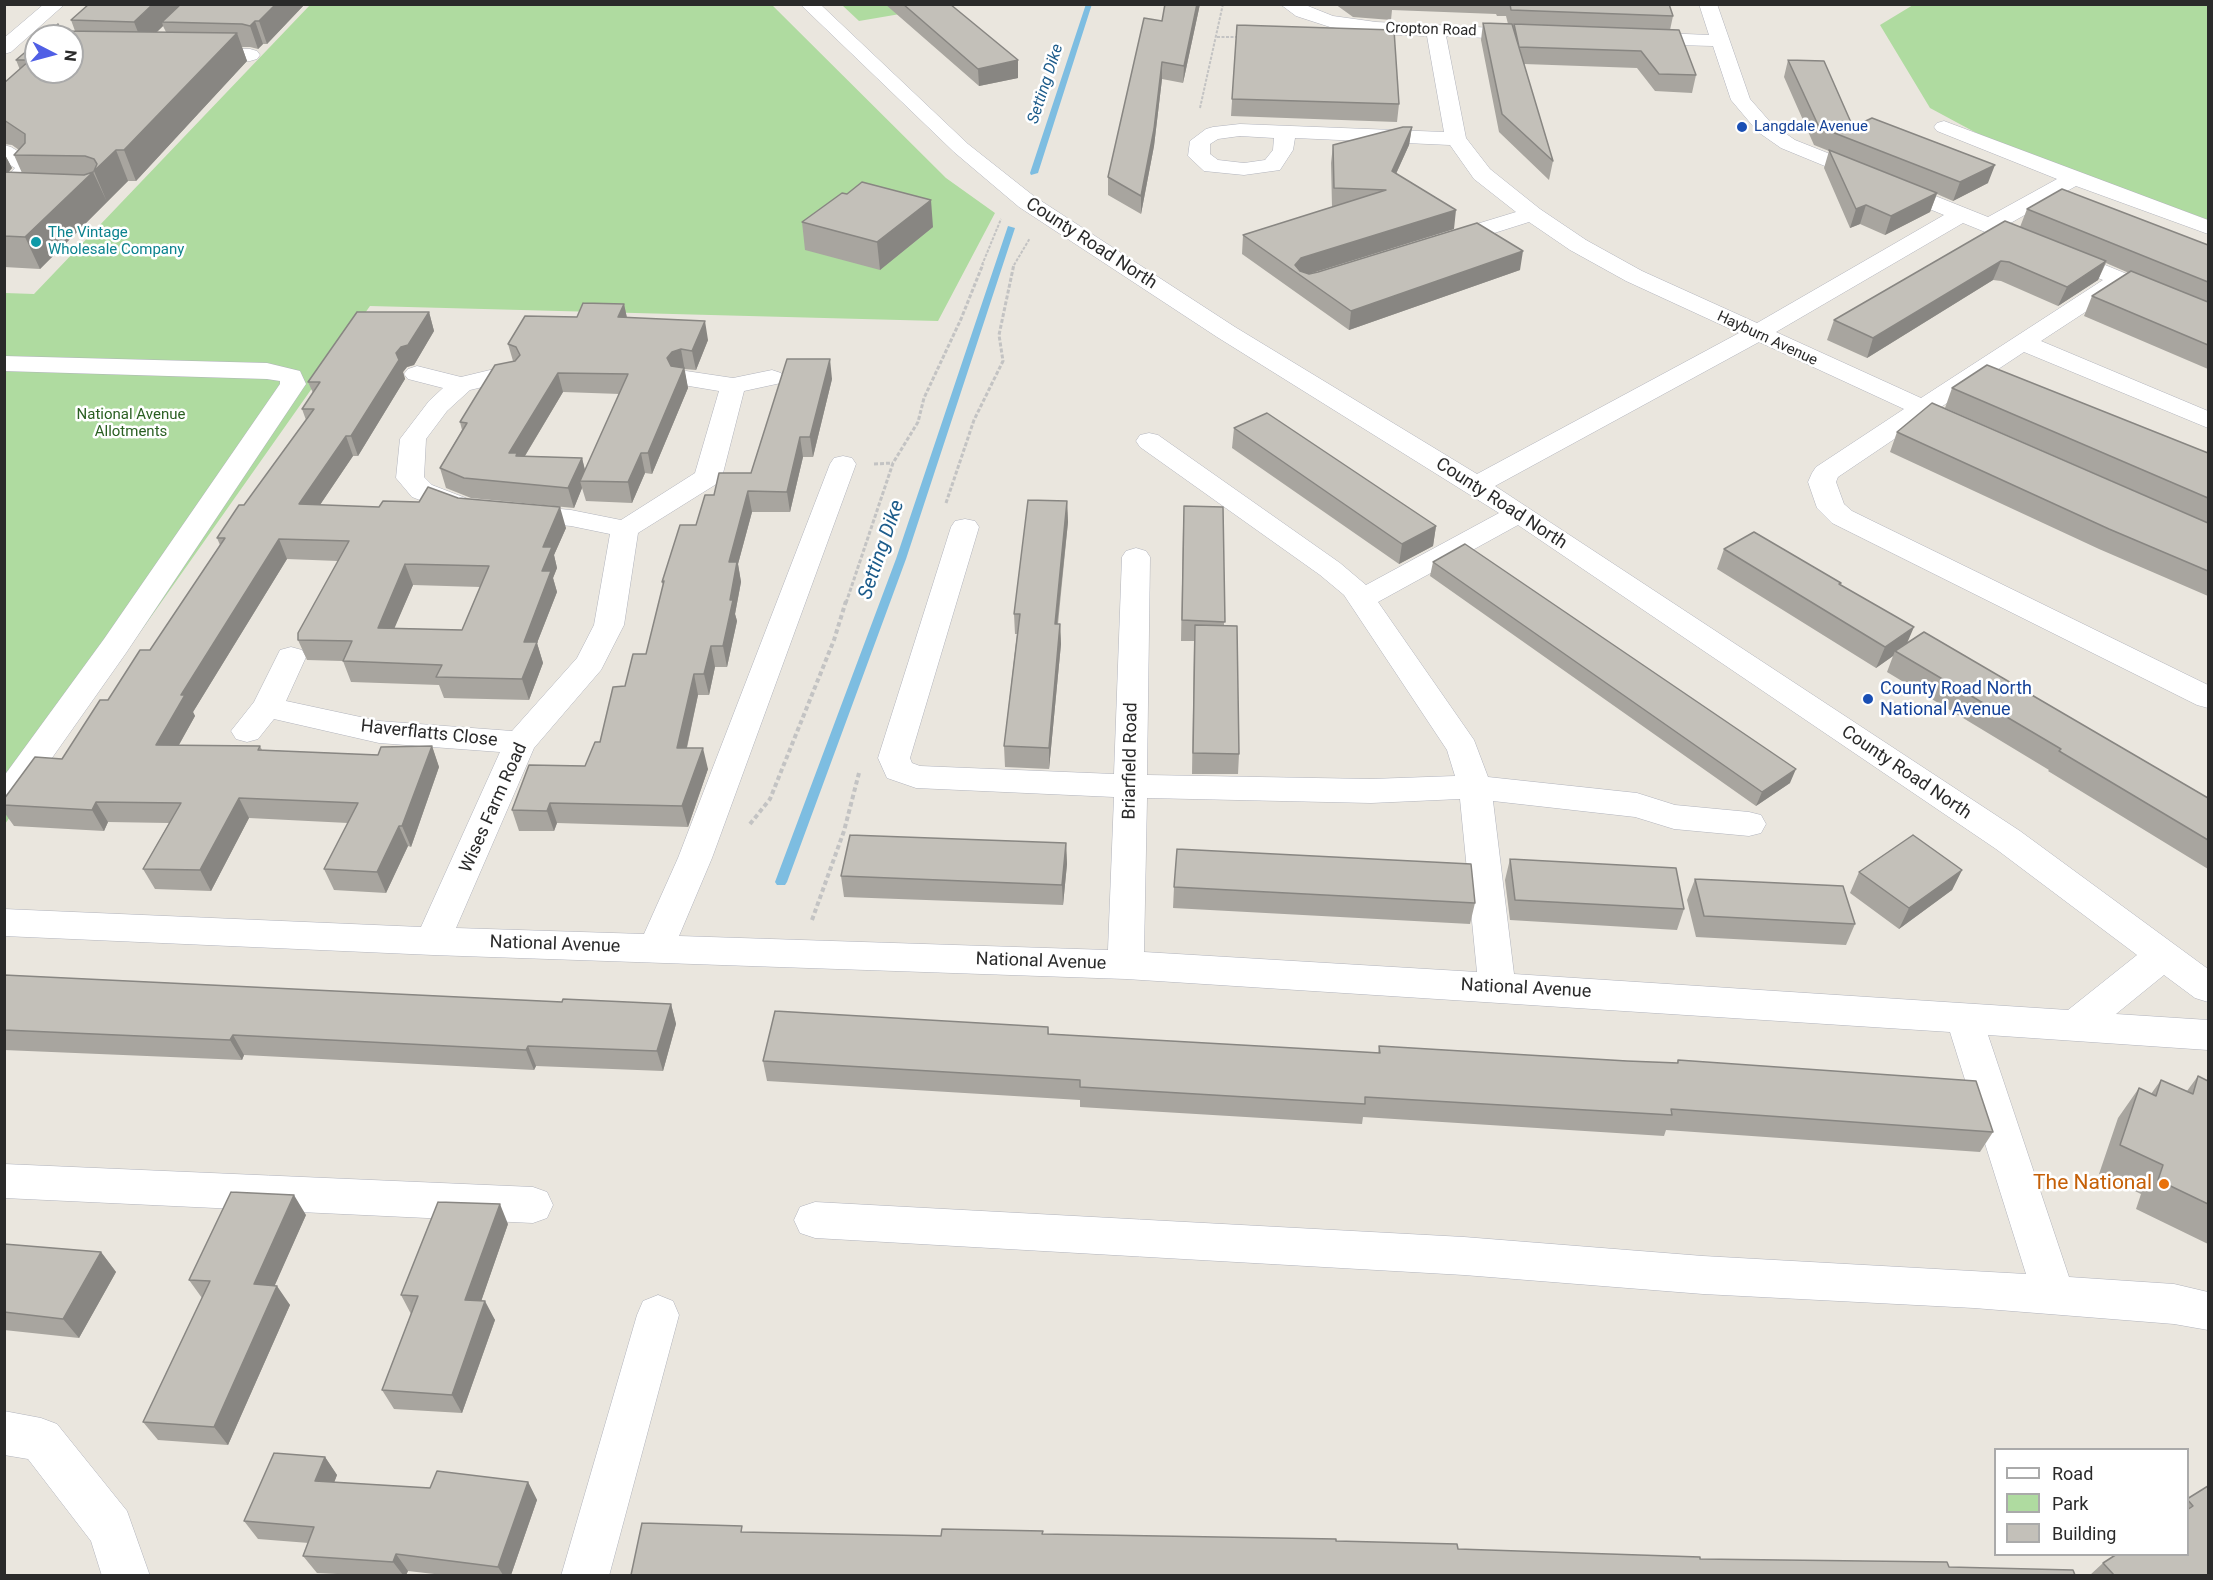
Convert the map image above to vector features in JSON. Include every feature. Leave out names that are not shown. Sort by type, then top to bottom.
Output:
[{"type":"street","points":[[4,49],[56,4]]},
{"type":"street","name":"County Road North","points":[[809,4],[961,148],[1027,202],[1226,332],[1476,486],[2008,840],[2208,988]]},
{"type":"street","name":"Cropton Road","points":[[1289,4],[1302,12],[1330,21],[1376,28],[1545,35]]},
{"type":"street","points":[[1708,4],[1741,100],[1765,128],[1788,144],[1817,158],[2208,315]]},
{"type":"street","points":[[1482,14],[1486,33]]},
{"type":"street","name":"Hayburn Avenue","points":[[1436,31],[1456,139],[1482,174],[1532,214],[1578,245],[1634,276],[1984,437]]},
{"type":"street","points":[[1615,37],[1721,40]]},
{"type":"street","points":[[4,49],[24,50]]},
{"type":"street","points":[[182,53],[250,55]]},
{"type":"street","points":[[1944,127],[2208,227]]},
{"type":"street","points":[[1285,132],[1283,150],[1272,165],[1244,169],[1212,166],[1199,156],[1200,141],[1213,133],[1231,131],[1285,132],[1456,139]]},
{"type":"street","points":[[4,150],[26,166],[26,172],[4,189]]},
{"type":"street","points":[[1989,226],[2074,178]]},
{"type":"street","points":[[4,194],[29,194]]},
{"type":"street","points":[[1420,249],[1532,214]]},
{"type":"street","points":[[1476,486],[1756,334],[1961,215]]},
{"type":"street","points":[[2121,279],[1920,409],[1826,473],[1822,482],[1831,508],[1842,517],[2208,698]]},
{"type":"street","points":[[2022,342],[2208,420]]},
{"type":"street","points":[[4,363],[267,371],[291,376],[293,384],[115,646],[4,801]]},
{"type":"street","points":[[417,374],[461,385],[511,373]]},
{"type":"street","points":[[686,379],[733,386],[772,378]]},
{"type":"street","points":[[461,385],[438,406],[413,439],[410,478],[422,491],[465,508],[571,518],[626,529],[708,477],[733,386]]},
{"type":"street","points":[[1149,441],[1330,569],[1354,589],[1463,748],[1475,787],[1497,987]]},
{"type":"street","points":[[656,948],[695,858],[843,464]]},
{"type":"street","points":[[1362,599],[1518,514]]},
{"type":"street","points":[[966,526],[894,758],[899,770],[916,777],[1131,786],[1371,791],[1475,787],[1637,806],[1674,817],[1749,824]]},
{"type":"street","name":"Wises Farm Road","points":[[433,941],[520,743],[590,663],[609,625],[626,529]]},
{"type":"street","name":"Briarfield Road","points":[[1126,965],[1136,557]]},
{"type":"street","name":"Haverflatts Close","points":[[291,657],[257,719],[379,732],[520,743]]},
{"type":"street","name":"National Avenue","points":[[4,922],[433,941],[1126,965],[2077,1024],[2208,1035]]},
{"type":"street","points":[[2077,1024],[2164,954]]},
{"type":"street","points":[[1964,1017],[2055,1295]]},
{"type":"street","points":[[4,1181],[533,1205]]},
{"type":"street","points":[[815,1220],[1464,1256],[1703,1275],[2055,1295],[2174,1304],[2208,1311]]},
{"type":"street","points":[[585,1575],[658,1315]]},
{"type":"street","points":[[4,1433],[41,1440],[110,1528],[126,1575]]},
{"type":"path","points":[[1200,141],[1197,121],[1222,4]]},
{"type":"path","points":[[748,827],[770,799],[778,780],[834,640],[877,505],[893,463],[918,422],[924,398],[961,319],[1001,219],[1027,202]]},
{"type":"green space","name":"National Avenue Allotments","points":[[310,5],[772,5],[946,178],[995,213],[938,321],[370,306],[5,824],[5,293],[34,294]]},
{"type":"green space","points":[[842,5],[953,5],[859,21]]},
{"type":"green space","points":[[1913,5],[2208,5],[2208,220],[1982,136],[1930,108],[1880,25]]},
{"type":"building","points":[[89,4],[153,4],[134,22],[71,20]]},
{"type":"building","points":[[181,4],[276,4],[259,21],[255,21],[250,26],[162,22]]},
{"type":"building","points":[[903,4],[950,4],[1018,60],[978,69]]},
{"type":"building","points":[[1165,4],[1197,4],[1184,66],[1162,62],[1154,129],[1141,196],[1108,177],[1144,18],[1162,21]]},
{"type":"building","points":[[1510,4],[1669,4],[1673,16],[1511,10]]},
{"type":"building","points":[[1483,23],[1512,24],[1553,161],[1502,114]]},
{"type":"building","points":[[1514,24],[1679,30],[1696,75],[1659,74],[1641,51],[1519,47]]},
{"type":"building","points":[[1237,25],[1394,30],[1399,104],[1232,99]]},
{"type":"building","points":[[84,31],[237,33],[124,150],[116,150],[94,171],[97,164],[94,159],[85,156],[14,155],[25,143],[25,134],[4,120],[4,83],[24,65],[24,84],[84,84]]},
{"type":"building","points":[[24,53],[24,60],[16,60]]},
{"type":"building","points":[[1788,60],[1824,61],[1853,127],[1872,118],[1995,165],[1960,182],[1819,127]]},
{"type":"building","points":[[1403,127],[1412,127],[1392,171],[1456,210],[1301,258],[1295,265],[1300,271],[1309,274],[1318,272],[1477,223],[1523,251],[1351,311],[1243,235],[1386,190],[1334,188],[1333,145]]},
{"type":"building","points":[[1829,150],[1937,193],[1891,216],[1866,205],[1856,209]]},
{"type":"building","points":[[4,172],[84,175],[93,172],[25,237],[4,236]]},
{"type":"building","points":[[862,182],[931,200],[877,242],[802,222],[842,193],[847,194]]},
{"type":"building","points":[[2062,189],[2208,245],[2208,282],[2027,209]]},
{"type":"building","points":[[2005,221],[2106,261],[2067,287],[2009,262],[2001,261],[1873,338],[1834,320]]},
{"type":"building","points":[[2131,271],[2208,302],[2208,345],[2092,296]]},
{"type":"building","points":[[583,303],[624,304],[618,317],[705,321],[692,351],[681,349],[672,352],[667,358],[671,366],[684,368],[648,453],[641,453],[628,482],[580,481],[628,374],[558,373],[509,453],[517,453],[516,456],[582,458],[568,488],[464,478],[440,468],[467,423],[460,422],[495,365],[515,361],[520,355],[516,347],[508,344],[525,316],[577,317]]},
{"type":"building","points":[[357,312],[429,312],[408,345],[401,347],[396,353],[399,360],[351,436],[346,436],[299,504],[379,507],[383,501],[419,502],[428,487],[458,498],[560,507],[543,547],[552,547],[542,571],[551,571],[524,642],[537,642],[522,679],[436,677],[442,665],[343,661],[352,641],[298,640],[298,633],[349,541],[279,539],[181,695],[185,695],[156,745],[260,746],[258,750],[378,755],[381,747],[432,746],[402,826],[399,826],[377,872],[324,869],[358,803],[239,798],[200,870],[143,869],[181,803],[96,802],[92,810],[4,805],[4,799],[35,757],[62,759],[100,700],[108,700],[140,650],[150,650],[225,538],[217,538],[239,505],[244,505],[314,409],[302,409],[320,382],[308,382]],"holes":[[[405,564],[489,566],[462,630],[378,628]]]},
{"type":"building","points":[[787,359],[830,359],[810,437],[800,437],[787,492],[748,491],[729,562],[737,562],[730,600],[733,600],[723,646],[711,646],[704,674],[694,674],[677,748],[703,748],[682,806],[550,803],[547,811],[512,810],[529,765],[585,766],[595,742],[600,742],[613,687],[625,686],[633,654],[646,654],[664,581],[662,582],[680,525],[696,525],[705,495],[714,495],[719,473],[751,473]]},
{"type":"building","points":[[1987,365],[2208,453],[2208,498],[1952,388]]},
{"type":"building","points":[[1932,403],[2208,523],[2208,571],[2109,529],[1897,432]]},
{"type":"building","points":[[1267,413],[1436,526],[1402,544],[1234,428]]},
{"type":"building","points":[[1028,500],[1067,501],[1055,624],[1060,624],[1049,748],[1004,746],[1020,614],[1014,614]]},
{"type":"building","points":[[1184,506],[1223,507],[1225,622],[1182,620]]},
{"type":"building","points":[[1754,532],[1914,627],[1885,647],[1724,549]]},
{"type":"building","points":[[1465,544],[1796,769],[1762,792],[1433,562]]},
{"type":"building","points":[[1195,625],[1237,626],[1239,754],[1193,753]]},
{"type":"building","points":[[1924,632],[2208,798],[2208,840],[2059,751],[2061,749],[1895,651]]},
{"type":"building","points":[[850,835],[1066,843],[1062,885],[841,876]]},
{"type":"building","points":[[1913,835],[1962,870],[1909,908],[1859,872]]},
{"type":"building","points":[[1177,849],[1471,864],[1475,903],[1174,887]]},
{"type":"building","points":[[1510,859],[1676,868],[1684,909],[1515,900]]},
{"type":"building","points":[[1695,879],[1843,886],[1855,924],[1704,916]]},
{"type":"building","points":[[4,975],[562,1002],[563,999],[671,1004],[657,1051],[528,1046],[526,1050],[233,1035],[230,1040],[4,1030]]},
{"type":"building","points":[[775,1011],[1048,1027],[1048,1034],[1380,1053],[1379,1046],[1627,1061],[1678,1063],[1678,1060],[1976,1081],[1993,1132],[1671,1109],[1672,1115],[1365,1097],[1365,1104],[1329,1102],[1080,1087],[1080,1080],[763,1061]]},
{"type":"building","points":[[2198,1076],[2208,1081],[2208,1204],[2158,1180],[2163,1165],[2120,1145],[2139,1088],[2156,1096],[2161,1080],[2193,1094]]},
{"type":"building","points":[[231,1192],[294,1195],[254,1284],[277,1286],[214,1427],[143,1422],[210,1281],[189,1280]]},
{"type":"building","points":[[438,1202],[500,1204],[465,1300],[485,1301],[452,1395],[382,1390],[418,1296],[401,1295]]},
{"type":"building","points":[[4,1244],[101,1252],[63,1319],[4,1312]]},
{"type":"building","points":[[274,1453],[325,1457],[315,1481],[430,1488],[437,1471],[528,1482],[498,1567],[396,1554],[393,1562],[303,1556],[314,1527],[244,1521]]},
{"type":"building","points":[[2208,1486],[2208,1575],[2114,1575],[2103,1563],[2114,1556],[2189,1556],[2189,1509],[2193,1506],[2189,1498]]},
{"type":"building","points":[[642,1523],[742,1526],[741,1532],[941,1536],[942,1529],[1043,1531],[1042,1534],[1336,1539],[1336,1541],[1457,1544],[1458,1549],[1700,1557],[1700,1559],[1947,1562],[1949,1567],[2073,1570],[2075,1575],[631,1575]]},
{"type":"waterway","name":"Setting Dike","points":[[1034,173],[1089,4]]},
{"type":"waterway","name":"Setting Dike","points":[[781,882],[901,559],[1011,228]]},
{"type":"place","name":"Langdale Avenue","points":[[1742,127]]},
{"type":"place","name":"The Vintage Wholesale Company","points":[[36,242]]},
{"type":"place","name":"County Road North National Avenue","points":[[1868,699]]},
{"type":"place","name":"The National","points":[[2164,1184]]}]
